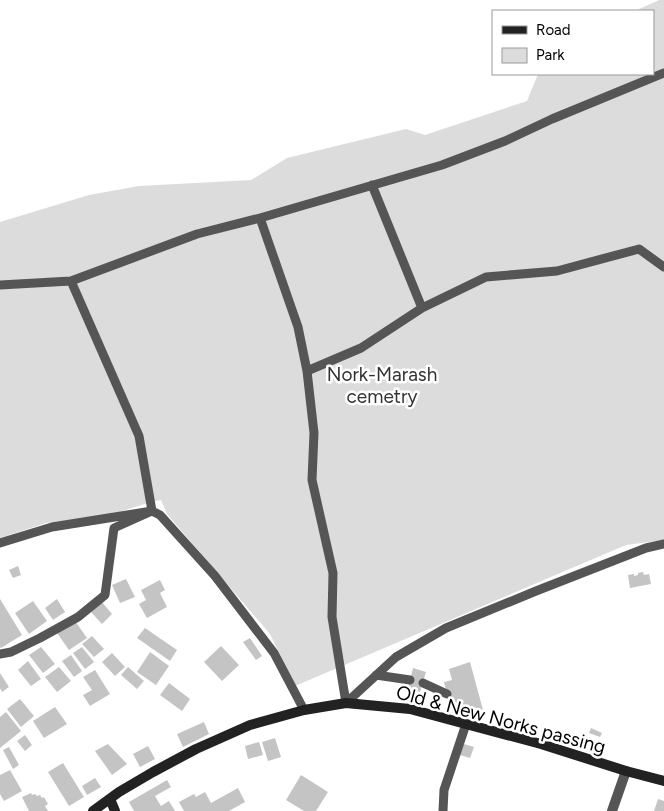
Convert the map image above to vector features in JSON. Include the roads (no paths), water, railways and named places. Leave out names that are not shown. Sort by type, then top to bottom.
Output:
[{"type":"street","name":"Old & New Norks passing","points":[[93,811],[119,792],[196,749],[250,725],[304,710],[346,703],[410,710],[541,744],[664,782]]},
{"type":"street","points":[[612,811],[626,771]]},
{"type":"street","points":[[110,799],[115,811]]},
{"type":"lane","points":[[0,285],[71,281],[197,234],[260,218],[442,165],[505,141],[552,119],[664,74]]},
{"type":"lane","points":[[372,186],[422,308]]},
{"type":"lane","points":[[260,218],[298,327],[307,371],[314,433],[312,480],[332,573],[332,617],[346,703]]},
{"type":"lane","points":[[307,371],[361,348],[422,308],[486,277],[558,271],[638,249],[664,267]]},
{"type":"lane","points":[[71,281],[138,436],[152,511]]},
{"type":"lane","points":[[0,654],[11,652],[48,634],[78,617],[105,595],[114,528],[152,511]]},
{"type":"lane","points":[[0,543],[52,527],[152,511],[160,515],[215,576],[274,653],[304,710]]},
{"type":"lane","points":[[346,703],[396,657],[446,628],[637,551],[664,544]]},
{"type":"lane","points":[[376,675],[410,680]]},
{"type":"lane","points":[[423,683],[447,694]]},
{"type":"lane","points":[[443,811],[444,790],[466,724]]},
{"type":"park label","name":"Nork-Marash cemetry","points":[[382,385]]}]
